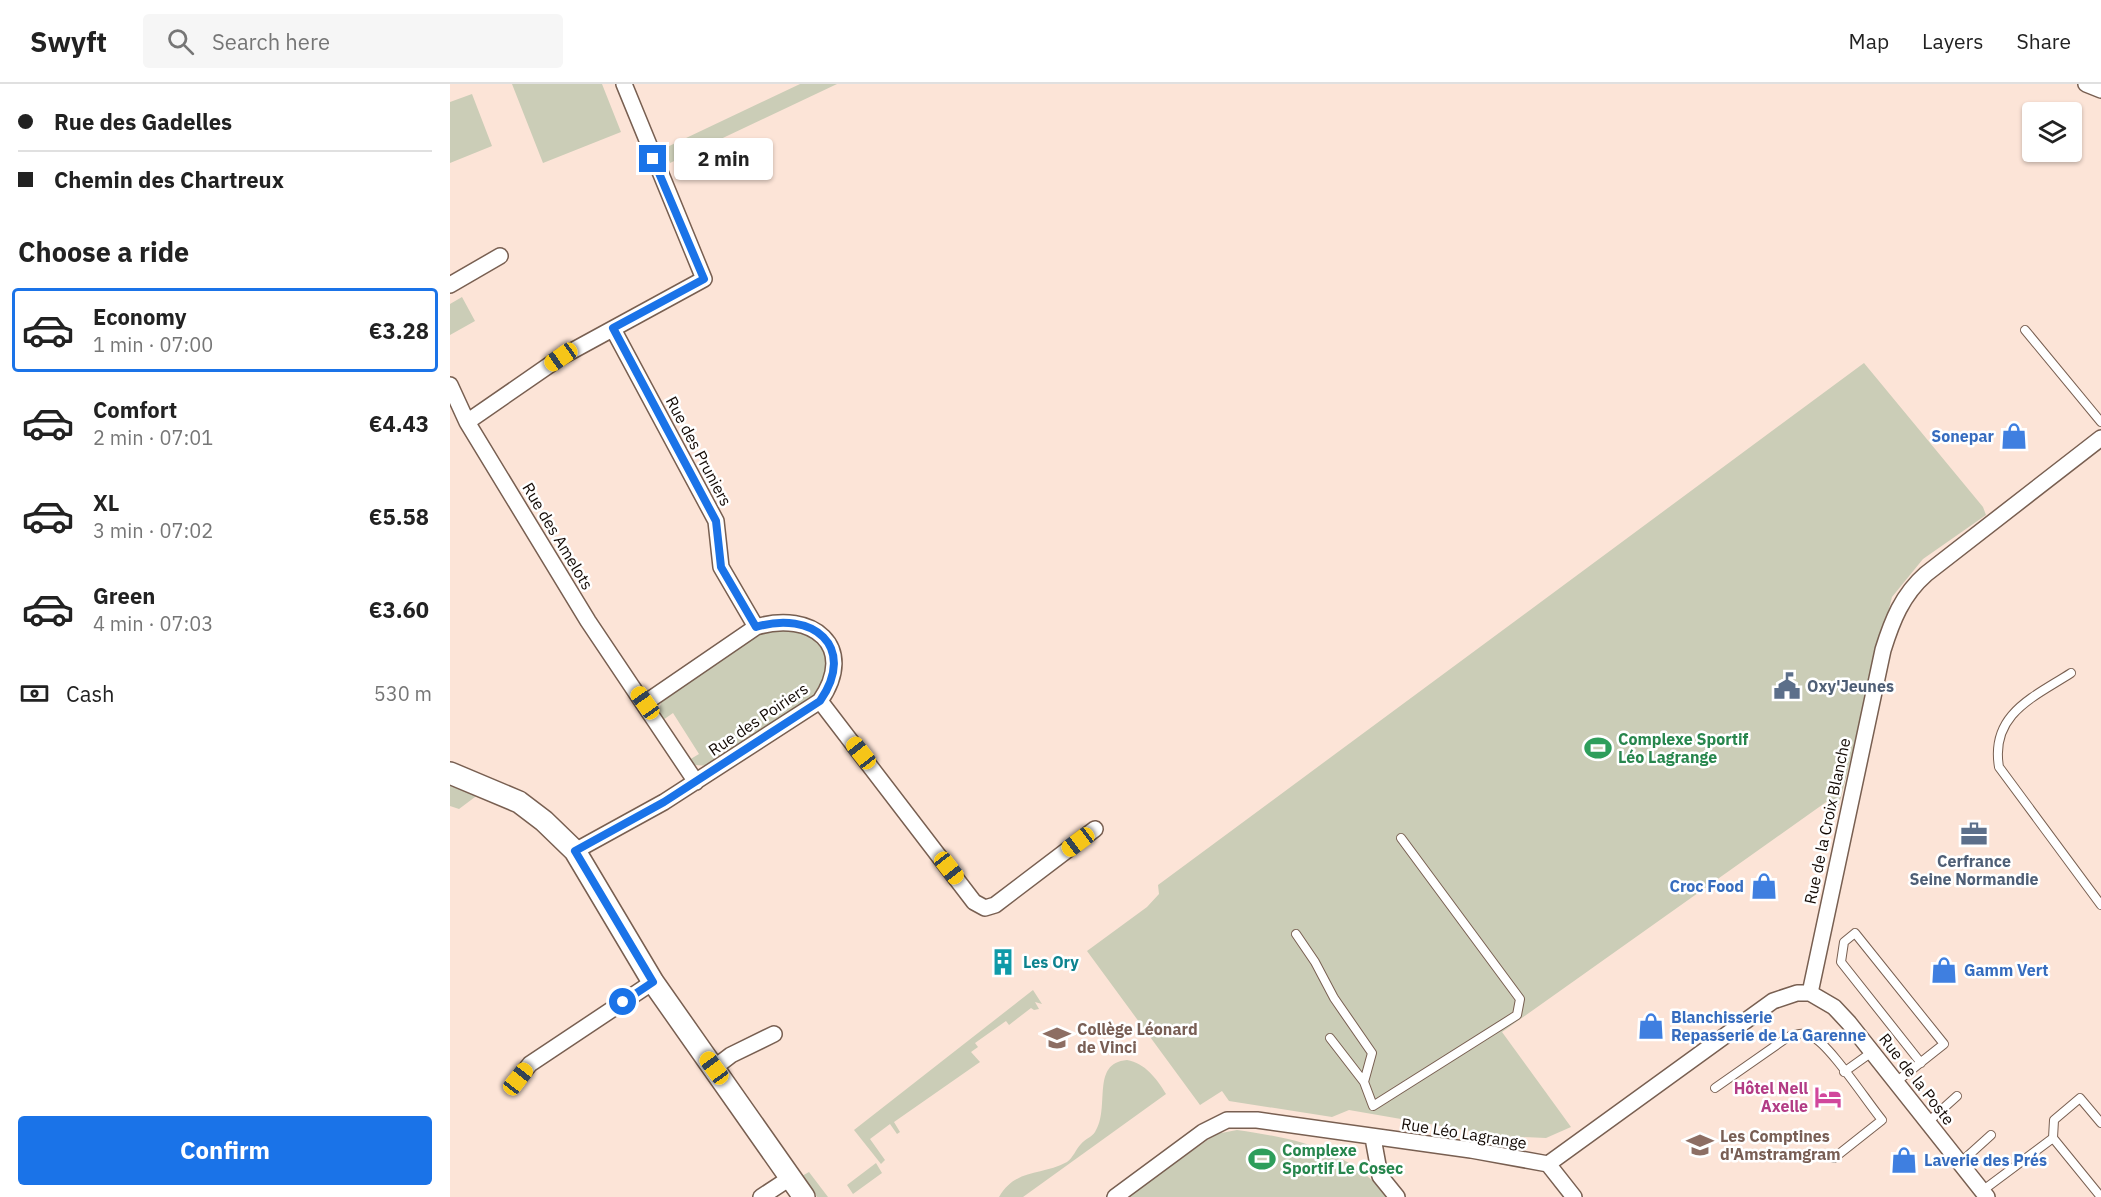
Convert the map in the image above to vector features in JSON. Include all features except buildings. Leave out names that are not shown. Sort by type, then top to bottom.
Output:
[{"type":"street","points":[[467,422],[561,357],[704,279],[624,84]]},
{"type":"street","points":[[2086,84],[2101,90]]},
{"type":"street","points":[[450,285],[500,256]]},
{"type":"street","name":"Rue des Pruniers","points":[[613,328],[716,521],[721,567],[756,627]]},
{"type":"street","name":"Rue des Amelots","points":[[450,385],[467,422],[588,621],[696,782]]},
{"type":"street","name":"Rue de la Croix Blanche","points":[[1810,993],[1883,650],[1899,606],[1912,587],[1926,574],[2101,438]]},
{"type":"street","name":"Rue des Poiriers","points":[[645,703],[756,627],[776,621],[793,621],[811,626],[825,639],[833,652],[834,670],[829,689],[820,701],[696,782]]},
{"type":"street","points":[[820,701],[974,902],[985,908],[995,905],[1095,829]]},
{"type":"street","points":[[450,773],[519,802],[544,821],[575,851],[653,982],[804,1197]]},
{"type":"street","points":[[575,851],[696,782]]},
{"type":"street","points":[[518,1079],[530,1064],[653,982]]},
{"type":"street","points":[[1574,1197],[1548,1164],[1773,1001],[1797,993],[1810,993]]},
{"type":"street","name":"Rue de la Poste","points":[[1810,993],[1834,1007],[1984,1194]]},
{"type":"street","points":[[714,1068],[731,1055],[774,1034]]},
{"type":"street","name":"Rue Léo Lagrange","points":[[1115,1197],[1203,1132],[1227,1120],[1257,1120],[1471,1150],[1548,1164]]},
{"type":"street","points":[[1373,1138],[1380,1176],[1397,1197]]},
{"type":"street","points":[[762,1197],[790,1178]]},
{"type":"lane","points":[[2025,330],[2101,422]]},
{"type":"lane","points":[[2071,673],[2013,710],[1999,740],[1997,754],[1999,767],[2101,905]]},
{"type":"lane","points":[[1330,1038],[1364,1082],[1373,1106],[1517,1015],[1520,999],[1401,838]]},
{"type":"lane","points":[[1896,1082],[1921,1063],[1944,1044],[1855,933],[1844,942],[1840,962],[1921,1063]]},
{"type":"lane","points":[[1296,934],[1334,998],[1372,1053],[1364,1082]]},
{"type":"lane","points":[[1715,1089],[1788,1037],[1800,1033],[1813,1036],[1826,1047],[1882,1120],[1834,1158]]},
{"type":"lane","points":[[1844,1071],[1872,1052]]},
{"type":"lane","points":[[1928,1122],[1957,1096]]},
{"type":"lane","points":[[2101,1123],[2080,1098],[2054,1120],[2053,1138],[2101,1197]]},
{"type":"lane","points":[[1960,1163],[1991,1135]]},
{"type":"lane","points":[[1984,1194],[2053,1138]]},
{"type":"green space","points":[[512,84],[602,84],[621,132],[543,163]]},
{"type":"green space","points":[[800,84],[837,84],[670,163],[665,148]]},
{"type":"green space","points":[[472,94],[492,146],[450,163],[450,102]]},
{"type":"green space","points":[[462,297],[475,321],[450,335],[450,304]]},
{"type":"green space","name":"Complexe Sportif Léo Lagrange","points":[[1864,363],[1983,507],[1986,515],[1923,559],[1892,597],[1839,805],[1829,800],[1502,1032],[1571,1127],[1546,1138],[1499,1136],[1349,1110],[1332,1117],[1229,1101],[1222,1091],[1200,1105],[1087,951],[1147,907],[1159,894],[1158,885]]},
{"type":"green space","points":[[775,626],[819,637],[829,667],[814,698],[709,766],[695,765],[689,760],[699,754],[673,713],[663,720],[659,709],[662,700],[733,651]]},
{"type":"green space","points":[[450,782],[479,794],[459,809],[450,806]]},
{"type":"green space","points":[[1033,990],[1042,1004],[1035,1002],[1039,1009],[1031,1008],[1009,1025],[1006,1021],[975,1043],[978,1047],[971,1052],[980,1062],[894,1122],[900,1132],[897,1134],[890,1124],[870,1139],[885,1160],[881,1164],[854,1130]]},
{"type":"green space","points":[[1127,1060],[1145,1068],[1166,1094],[1023,1197],[999,1197],[1013,1181],[1067,1162],[1081,1144],[1094,1134],[1102,1111],[1103,1088],[1109,1069],[1116,1063]]},
{"type":"green space","name":"Complexe Sportif Le Cosec","points":[[1237,1130],[1301,1142],[1320,1149],[1356,1168],[1389,1197],[1127,1197],[1216,1134]]},
{"type":"green space","points":[[876,1163],[882,1173],[853,1194],[847,1185]]},
{"type":"green space","points":[[809,1172],[828,1197],[817,1197],[802,1176]]},
{"type":"place","name":"Sonepar","points":[[2014,436]]},
{"type":"place","name":"Oxy'Jeunes","points":[[1787,686]]},
{"type":"place","name":"Complexe Sportif Léo Lagrange","points":[[1598,748]]},
{"type":"place","name":"Cerfrance Seine Normandie","points":[[1974,834]]},
{"type":"place","name":"Croc Food","points":[[1764,886]]},
{"type":"place","name":"Les Ory","points":[[1003,962]]},
{"type":"place","name":"Gamm Vert","points":[[1944,970]]},
{"type":"place","name":"Blanchisserie Repasserie de La Garenne","points":[[1651,1026]]},
{"type":"place","name":"Collège Léonard de Vinci","points":[[1057,1038]]},
{"type":"place","name":"Hôtel Nell Axelle","points":[[1828,1097]]},
{"type":"place","name":"Les Comptines d'Amstramgram","points":[[1700,1145]]},
{"type":"place","name":"Complexe Sportif Le Cosec","points":[[1262,1159]]},
{"type":"place","name":"Laverie des Prés","points":[[1904,1160]]},
{"type":"route","points":[[623,1002],[653,982],[575,851],[664,802],[820,701],[829,689],[834,670],[833,652],[825,639],[811,626],[793,621],[776,621],[756,627],[721,567],[716,521],[613,328],[704,279],[653,159]]}]
